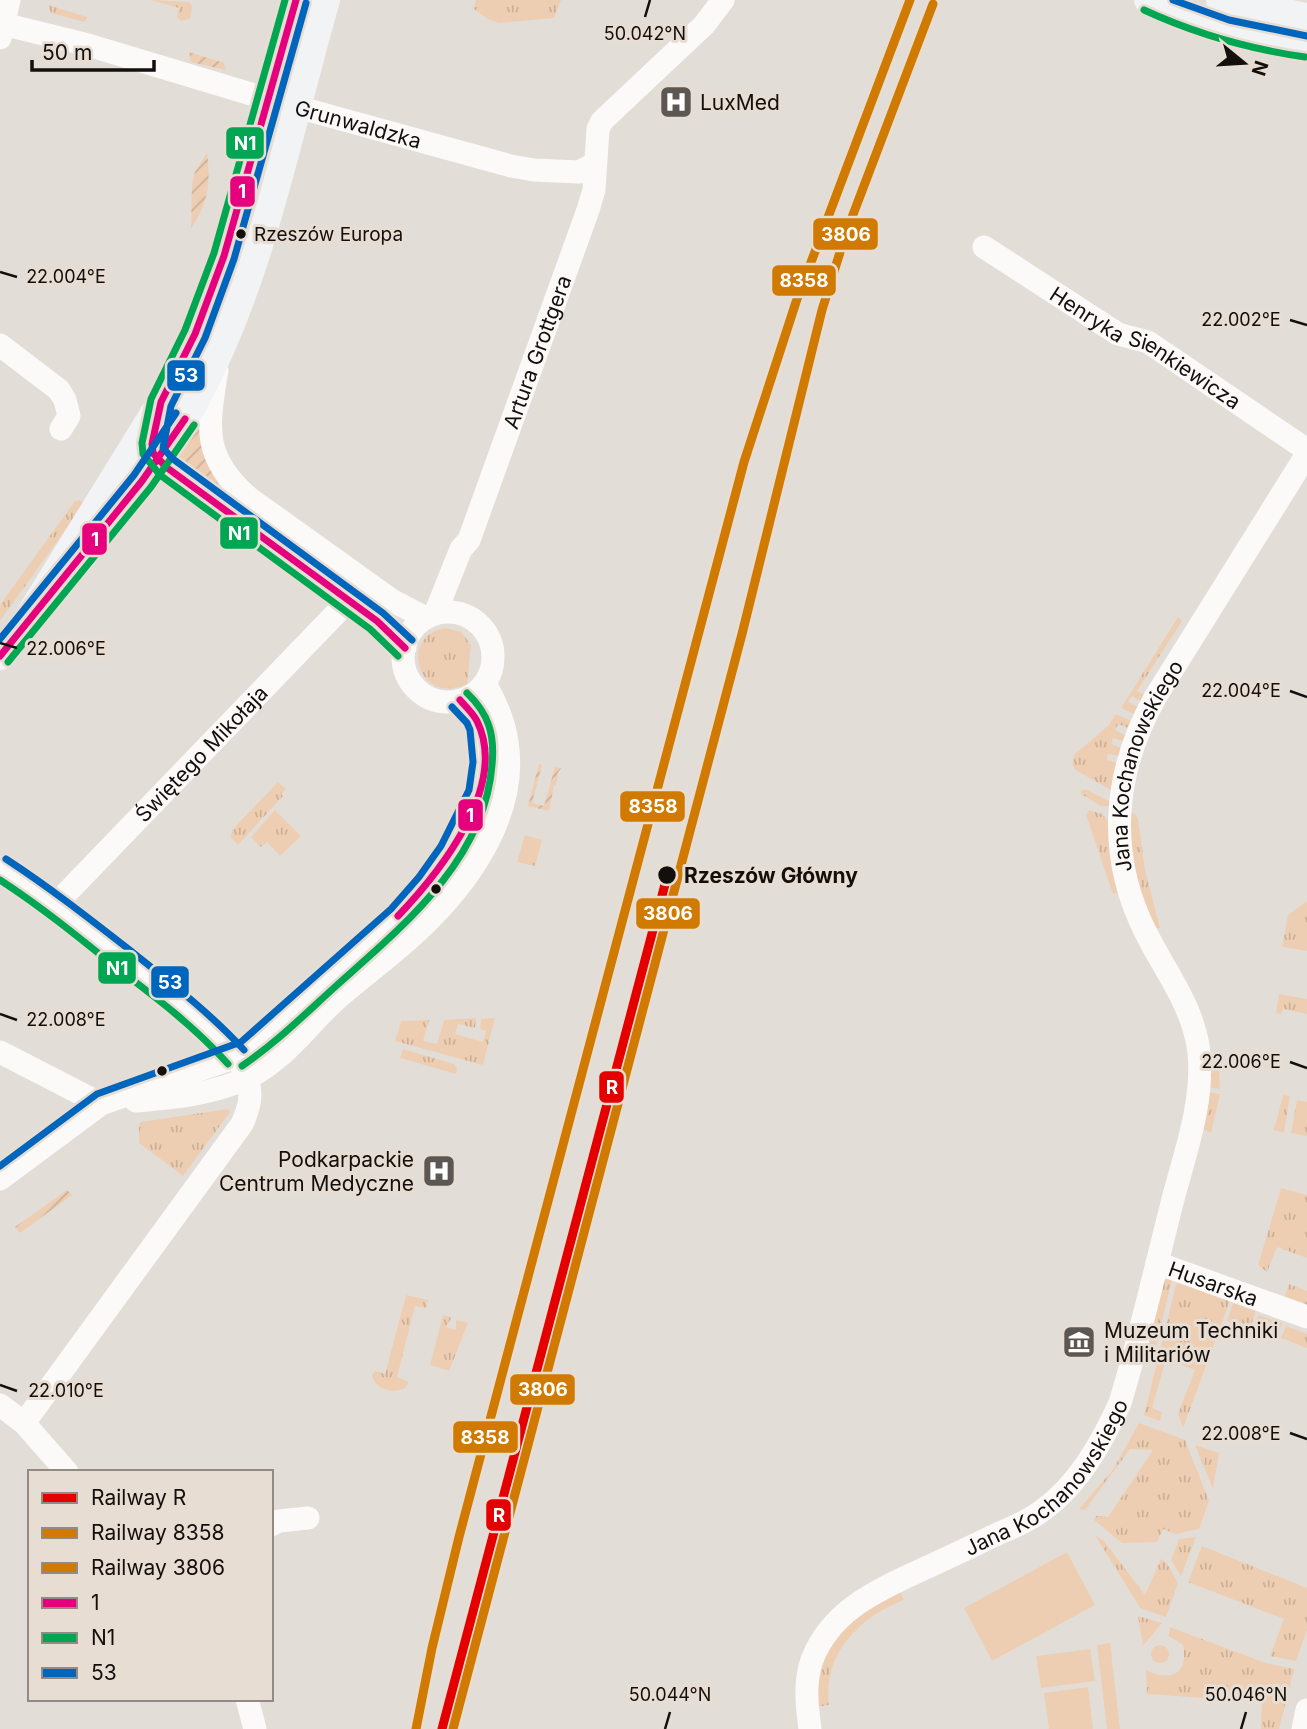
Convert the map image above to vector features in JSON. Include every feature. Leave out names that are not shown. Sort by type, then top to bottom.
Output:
[{"type":"main road","points":[[0,656],[29,615],[161,402],[195,334],[225,256],[296,0]]},
{"type":"main road","points":[[29,615],[138,488],[193,405],[220,349],[245,287],[326,0]]},
{"type":"main road","points":[[1148,0],[1237,33],[1307,47]]},
{"type":"main road","points":[[1220,0],[1307,17]]},
{"type":"street","points":[[2,31],[9,0]]},
{"type":"street","name":"Artura Grottgera","points":[[431,616],[461,549],[469,540],[589,210],[594,190],[598,128],[602,121],[704,25],[723,0]]},
{"type":"street","name":"Grunwaldzka","points":[[2,31],[88,45],[268,99],[523,168],[579,172],[594,164]]},
{"type":"street","name":"Henryka Sienkiewicza","points":[[984,247],[1118,334],[1148,342],[1307,452]]},
{"type":"street","points":[[0,345],[58,390],[65,400],[69,416],[61,429]]},
{"type":"street","points":[[220,349],[211,405],[210,435],[213,450],[230,481],[249,498],[393,601],[431,616]]},
{"type":"street","points":[[161,402],[152,444],[153,453],[158,460],[377,621],[405,648]]},
{"type":"street","name":"Jana Kochanowskiego","points":[[810,1729],[806,1691],[812,1661],[828,1631],[839,1619],[872,1593],[1010,1529],[1044,1510],[1090,1459],[1106,1434],[1120,1403],[1192,1122],[1199,1083],[1199,1053],[1193,1022],[1146,933],[1128,888],[1120,853],[1120,802],[1125,772],[1146,714],[1156,696],[1307,452]]},
{"type":"street","name":"Artura Grottgera","points":[[463,614],[463,579],[471,548],[469,540]]},
{"type":"street","name":"Świętego Mikołaja","points":[[54,906],[349,600]]},
{"type":"street","points":[[450,611],[463,614],[479,623],[490,640],[493,660],[485,683],[473,694],[460,700],[440,701],[420,692],[406,673],[405,648],[413,629],[431,616],[450,611]]},
{"type":"street","points":[[0,1052],[102,1104],[207,1092],[247,1078],[275,1062],[338,998],[430,919],[468,873],[482,850],[503,803],[509,775],[504,725],[485,683]]},
{"type":"street","points":[[0,1179],[102,1104],[236,1057],[256,1044],[398,916],[427,884],[450,851],[479,793],[484,762],[480,728],[476,718],[460,700]]},
{"type":"street","points":[[0,868],[54,906],[196,1018],[236,1057],[247,1078],[251,1101],[242,1125],[23,1423]]},
{"type":"street","name":"Husarska","points":[[1157,1263],[1307,1317]]},
{"type":"street","points":[[0,1405],[23,1423],[65,1470]]},
{"type":"street","points":[[273,1524],[309,1518]]},
{"type":"street","points":[[248,1701],[256,1729]]},
{"type":"street","points":[[1303,1729],[1307,1710]]},
{"type":"green space","points":[[151,0],[189,2],[192,7],[190,19],[181,21],[177,17],[179,8]]},
{"type":"green space","points":[[476,0],[561,0],[554,18],[499,23],[474,9]]},
{"type":"green space","points":[[48,5],[87,17],[86,20],[84,22],[51,13]]},
{"type":"green space","points":[[189,52],[224,63],[226,70],[191,62]]},
{"type":"green space","points":[[207,153],[209,173],[205,202],[191,228],[192,183],[195,172]]},
{"type":"green space","points":[[200,421],[203,452],[218,484],[214,491],[182,466],[177,454]]},
{"type":"green space","points":[[231,496],[384,607],[379,614],[227,501]]},
{"type":"green space","points":[[80,500],[84,504],[0,621],[0,605],[75,501]]},
{"type":"green space","points":[[1178,617],[1182,621],[1137,691],[1144,695],[1141,701],[1132,696],[1128,702],[1138,707],[1134,714],[1121,708]]},
{"type":"green space","points":[[445,628],[461,632],[471,645],[467,684],[450,689],[437,686],[426,678],[420,668],[418,655],[421,643],[430,634]]},
{"type":"green space","points":[[1116,714],[1131,721],[1128,728],[1118,724],[1115,730],[1125,735],[1123,741],[1113,738],[1111,744],[1121,748],[1119,756],[1108,754],[1107,760],[1117,763],[1111,790],[1077,771],[1073,761],[1075,754],[1109,725]]},
{"type":"green space","points":[[539,764],[542,765],[532,803],[544,806],[555,767],[561,768],[557,774],[549,811],[528,806]]},
{"type":"green space","points":[[491,772],[501,772],[498,787],[488,818],[472,849],[444,889],[402,932],[402,927]]},
{"type":"green space","points":[[278,782],[286,789],[281,794],[283,796],[238,845],[231,837],[232,830]]},
{"type":"green space","points":[[1085,789],[1111,802],[1110,806],[1101,806],[1081,794]]},
{"type":"green space","points":[[275,810],[301,836],[280,856],[267,842],[261,847],[251,837]]},
{"type":"green space","points":[[1089,810],[1102,814],[1110,823],[1121,892],[1113,894],[1086,815]]},
{"type":"green space","points":[[1128,811],[1138,819],[1145,870],[1160,928],[1154,929],[1135,876]]},
{"type":"green space","points":[[525,835],[542,840],[535,866],[517,862]]},
{"type":"green space","points":[[1307,901],[1307,951],[1282,947],[1288,915]]},
{"type":"green space","points":[[1279,994],[1307,999],[1307,1014],[1283,1009],[1281,1014],[1276,1013]]},
{"type":"green space","points":[[476,1018],[475,1028],[458,1024],[455,1034],[483,1042],[486,1031],[480,1029],[481,1019],[495,1018],[483,1065],[395,1041],[401,1021],[429,1020],[423,1041],[437,1044],[444,1020]]},
{"type":"green space","points":[[403,1049],[454,1064],[457,1068],[456,1074],[400,1058]]},
{"type":"green space","points":[[1208,1065],[1219,1066],[1220,1089],[1207,1087]]},
{"type":"green space","points":[[1207,1092],[1220,1094],[1211,1133],[1203,1129]]},
{"type":"green space","points":[[1283,1095],[1290,1096],[1284,1133],[1274,1130]]},
{"type":"green space","points":[[1297,1100],[1307,1102],[1307,1136],[1291,1133]]},
{"type":"green space","points":[[228,1109],[230,1112],[183,1176],[139,1143],[141,1122]]},
{"type":"green space","points":[[1281,1188],[1307,1195],[1307,1258],[1277,1247],[1267,1272],[1258,1265]]},
{"type":"green space","points":[[67,1190],[72,1195],[20,1233],[15,1227]]},
{"type":"green space","points":[[1168,1278],[1172,1280],[1156,1347],[1147,1344],[1164,1281]]},
{"type":"green space","points":[[1177,1281],[1230,1301],[1183,1428],[1178,1414],[1195,1370],[1166,1359],[1152,1408],[1162,1412],[1160,1421],[1144,1415]]},
{"type":"green space","points":[[1289,1284],[1307,1291],[1307,1305],[1285,1296]]},
{"type":"green space","points":[[406,1295],[428,1300],[426,1308],[415,1306],[397,1377],[409,1382],[405,1388],[390,1390],[377,1384],[372,1375],[375,1371],[385,1374]]},
{"type":"green space","points":[[1233,1303],[1256,1311],[1250,1328],[1227,1321]]},
{"type":"green space","points":[[443,1315],[452,1317],[446,1327],[456,1330],[456,1320],[468,1323],[449,1371],[430,1365]]},
{"type":"green space","points":[[1258,1315],[1282,1323],[1277,1337],[1253,1329]]},
{"type":"green space","points":[[1286,1326],[1307,1334],[1307,1348],[1281,1338]]},
{"type":"green space","points":[[1139,1423],[1185,1440],[1209,1501],[1199,1529],[1176,1534],[1163,1529],[1157,1542],[1122,1543],[1094,1520],[1096,1516],[1108,1517],[1153,1450],[1130,1449],[1085,1510],[1079,1509],[1112,1471]]},
{"type":"green space","points":[[1195,1445],[1219,1453],[1213,1489]]},
{"type":"green space","points":[[1095,1535],[1104,1541],[1145,1595],[1161,1559],[1166,1562],[1178,1583],[1166,1617],[1140,1608]]},
{"type":"green space","points":[[1196,1537],[1181,1576],[1171,1560],[1179,1539]]},
{"type":"green space","points":[[1202,1546],[1307,1588],[1307,1630],[1296,1661],[1270,1656],[1284,1619],[1188,1582]]},
{"type":"green space","points":[[1067,1552],[1095,1605],[992,1661],[964,1608]]},
{"type":"green space","points":[[900,1592],[904,1600],[873,1616],[847,1640],[832,1670],[828,1687],[829,1705],[816,1707],[815,1690],[826,1650],[854,1616]]},
{"type":"green space","points":[[1138,1616],[1162,1623],[1143,1646]]},
{"type":"green space","points":[[1170,1627],[1266,1663],[1294,1669],[1279,1729],[1261,1729],[1262,1702],[1147,1694],[1146,1670],[1170,1675],[1176,1673],[1183,1663],[1183,1645],[1169,1636]]},
{"type":"green space","points":[[1110,1643],[1120,1729],[1107,1729],[1097,1645]]},
{"type":"green space","points":[[1156,1645],[1164,1645],[1169,1654],[1167,1661],[1156,1663],[1151,1658],[1151,1650]]},
{"type":"green space","points":[[1090,1649],[1095,1681],[1041,1688],[1036,1656]]},
{"type":"green space","points":[[1088,1687],[1093,1729],[1049,1729],[1044,1693]]},
{"type":"rail line","name":"8358","points":[[416,1729],[459,1537],[744,462],[796,302],[910,0]]},
{"type":"rail line","name":"3806","points":[[453,1729],[742,634],[822,310],[846,233],[933,4]]},
{"type":"rail line","name":"R","points":[[442,1729],[668,873]]},
{"type":"transit line","name":"N1","points":[[285,0],[214,253],[185,330],[151,399],[142,443],[143,454],[160,475],[370,629],[398,656]]},
{"type":"transit line","name":"1","points":[[296,0],[224,256],[195,334],[161,402],[152,444],[153,453],[166,467],[377,621],[405,648]]},
{"type":"transit line","name":"53","points":[[1173,0],[1229,20],[1307,36]]},
{"type":"transit line","name":"53","points":[[306,3],[234,259],[205,338],[171,406],[163,448],[173,459],[383,613],[412,640]]},
{"type":"transit line","name":"N1","points":[[1144,10],[1223,40],[1305,57]]},
{"type":"transit line","name":"53","points":[[0,639],[134,475],[176,413]]},
{"type":"transit line","name":"1","points":[[0,656],[142,481],[185,419]]},
{"type":"transit line","name":"N1","points":[[8,662],[151,487],[194,425]]},
{"type":"transit line","name":"N1","points":[[242,1066],[279,1038],[387,940],[413,915],[457,861],[474,831],[486,799],[493,754],[489,726],[481,709],[467,693]]},
{"type":"transit line","name":"1","points":[[398,916],[450,852],[477,800],[484,773],[485,746],[477,721],[460,700]]},
{"type":"transit line","name":"53","points":[[0,1166],[97,1094],[241,1042],[391,909],[441,846],[469,790],[473,762],[470,730],[452,707]]},
{"type":"transit line","name":"53","points":[[6,859],[69,903],[160,974],[244,1050]]},
{"type":"transit line","name":"N1","points":[[0,880],[58,921],[158,1000],[228,1064]]},
{"type":"place","name":"LuxMed","points":[[676,102]]},
{"type":"place","name":"Rzeszów Europa","points":[[241,234]]},
{"type":"place","name":"Rzeszów Główny","points":[[667,875]]},
{"type":"place","name":"Podkarpackie Centrum Medyczne","points":[[439,1171]]},
{"type":"place","name":"Muzeum Techniki i Militariów","points":[[1079,1342]]}]
